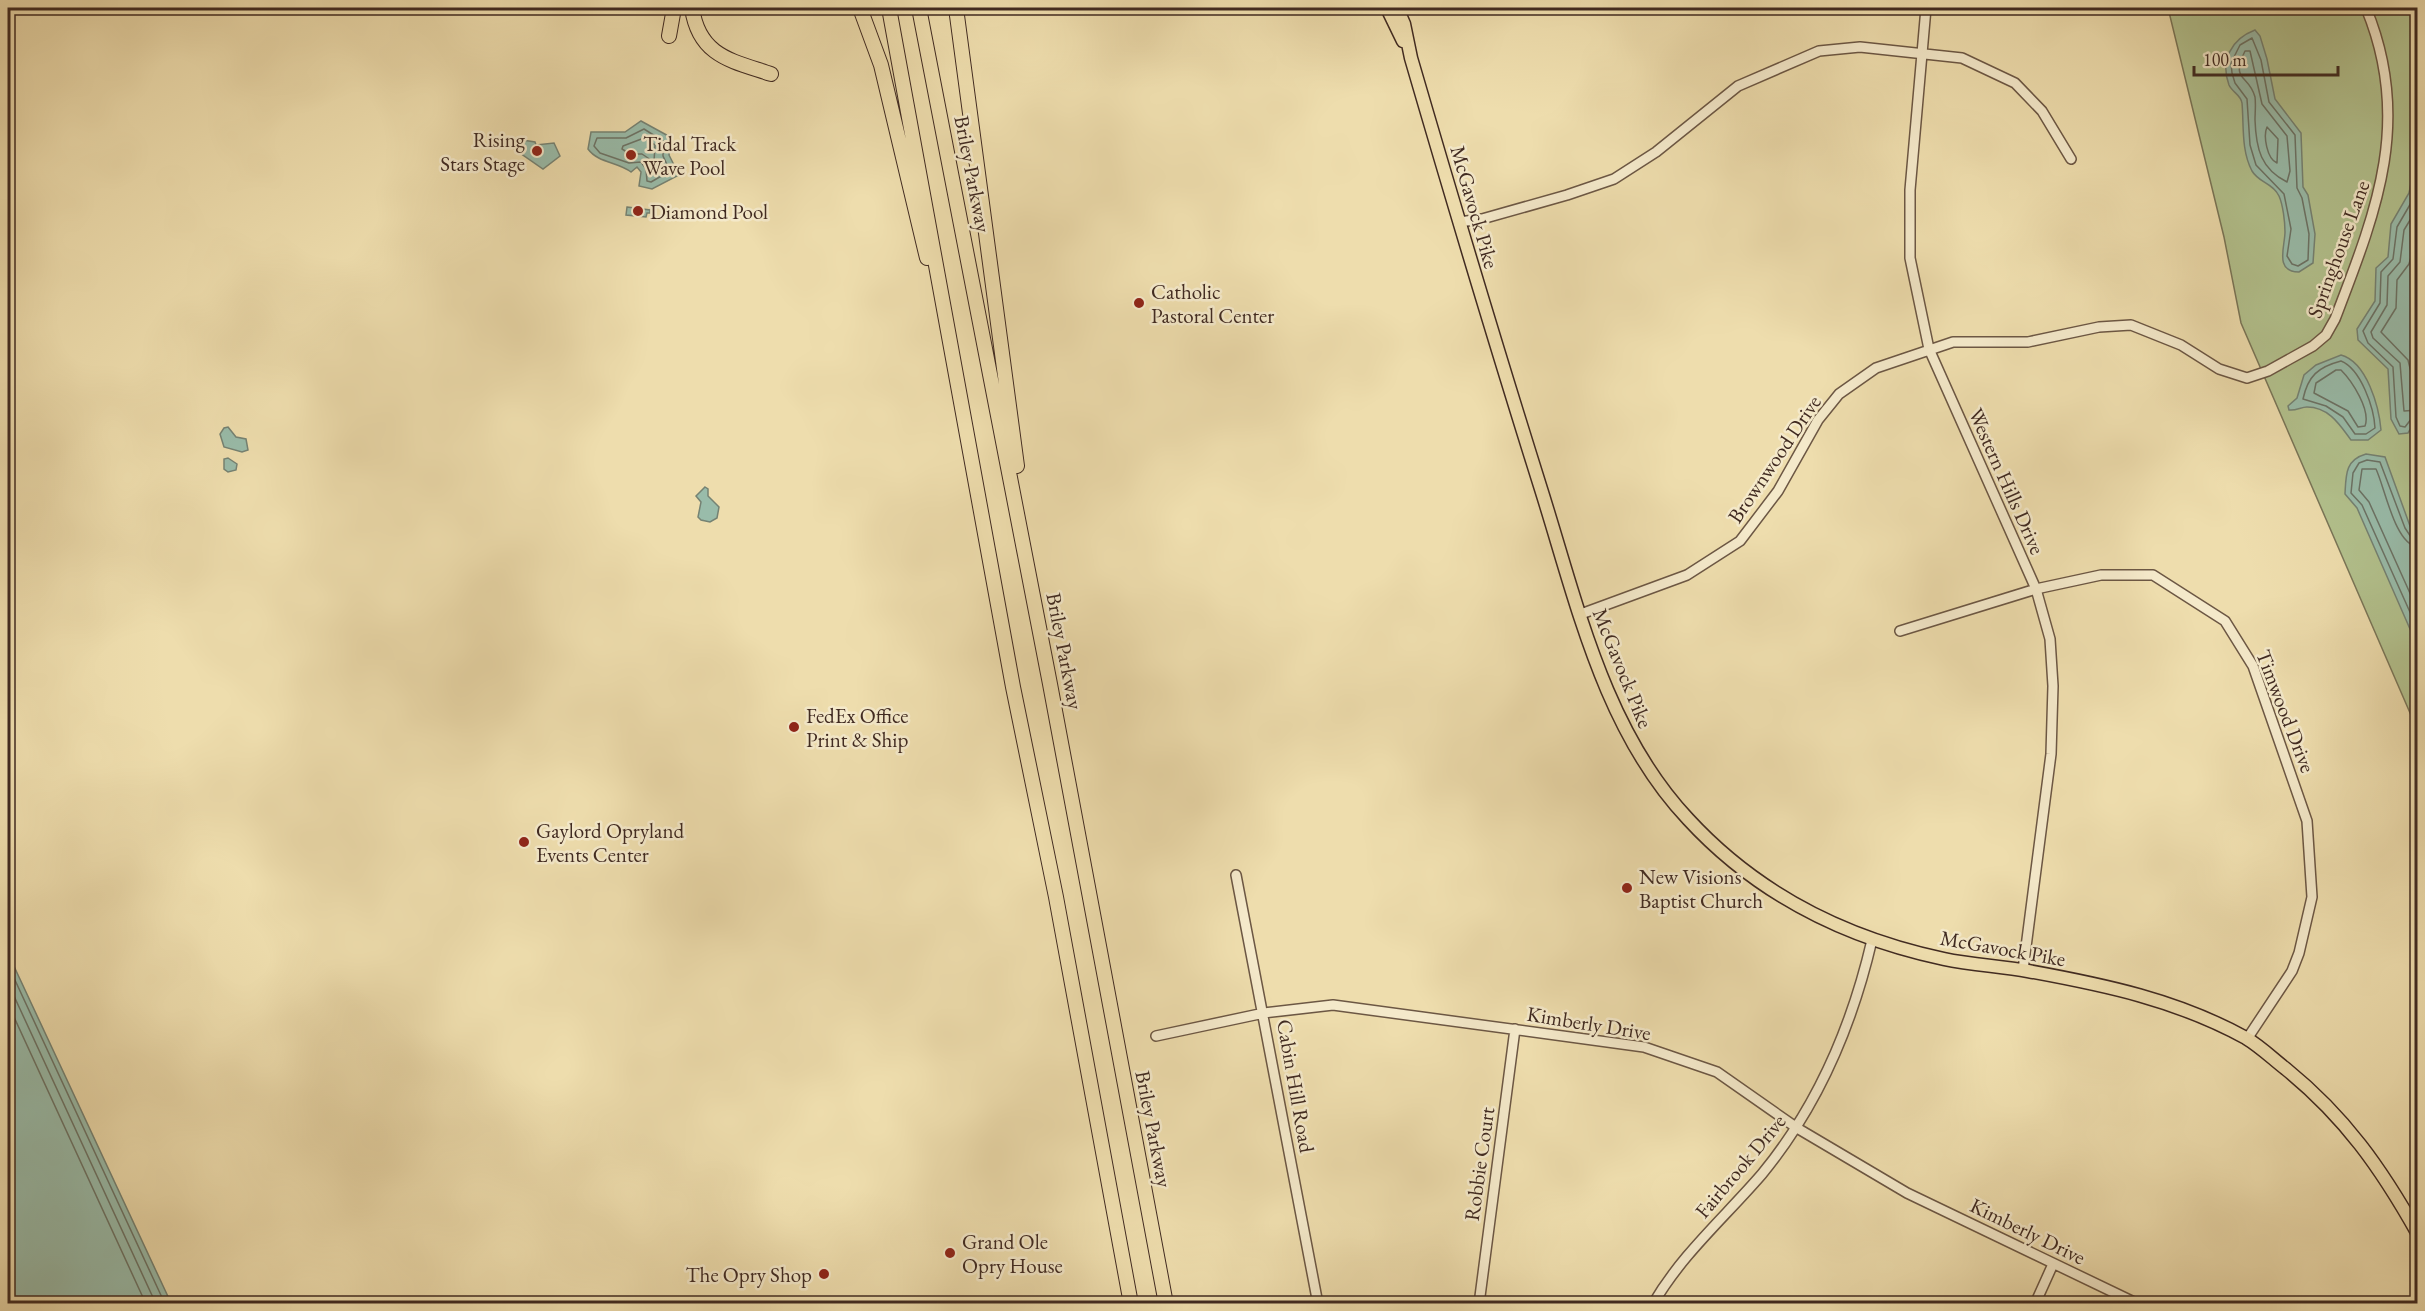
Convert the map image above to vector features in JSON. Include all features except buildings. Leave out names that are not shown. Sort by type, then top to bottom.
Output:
[{"type":"highway","points":[[669,36],[674,8]]},
{"type":"highway","points":[[693,8],[697,26],[704,39],[724,59],[771,74]]},
{"type":"highway","points":[[860,8],[881,65],[958,394]]},
{"type":"highway","points":[[889,8],[958,394],[1131,1304]]},
{"type":"highway","name":"Briley Parkway","points":[[919,8],[1042,641],[1166,1304]]},
{"type":"highway","points":[[956,8],[1002,363],[1042,641]]},
{"type":"main road","name":"McGavock Pike","points":[[1387,8],[1411,58]]},
{"type":"main road","name":"McGavock Pike","points":[[1397,8],[1404,24],[1411,58],[1489,325],[1581,614],[1622,727],[1659,784],[1686,818],[1724,855],[1766,887],[1808,912],[1872,940],[1942,959],[2023,970],[2130,990],[2193,1013],[2247,1039],[2307,1087],[2347,1128],[2388,1181],[2418,1234]]},
{"type":"street","name":"Western Hills Drive","points":[[1926,8],[1910,190],[1910,258],[1929,349],[2036,590],[2050,639],[2053,686],[2051,754],[2023,970]]},
{"type":"street","name":"Springhouse Lane","points":[[1929,349],[1953,342],[2028,342],[2099,327],[2131,325],[2181,345],[2219,369],[2247,378],[2268,371],[2313,346],[2326,335],[2335,320],[2379,195],[2389,142],[2388,110],[2374,27],[2366,8]]},
{"type":"street","points":[[1459,222],[1482,219],[1614,179],[1656,152],[1738,86],[1778,66],[1819,51],[1860,47],[1962,58],[2015,83],[2042,111],[2071,159]]},
{"type":"street","name":"Brownwood Drive","points":[[1581,614],[1687,575],[1740,541],[1778,491],[1818,420],[1839,394],[1876,368],[1929,349]]},
{"type":"street","name":"Timwood Drive","points":[[1900,631],[2036,590],[2101,575],[2153,575],[2225,621],[2253,666],[2307,820],[2312,897],[2300,953],[2292,971],[2247,1039]]},
{"type":"street","name":"Cabin Hill Road","points":[[1236,875],[1318,1304]]},
{"type":"street","name":"Fairbrook Drive","points":[[1653,1304],[1692,1250],[1762,1174],[1797,1128],[1821,1085],[1843,1034],[1872,940]]},
{"type":"street","name":"Kimberly Drive","points":[[1156,1036],[1264,1013],[1333,1005],[1644,1047],[1717,1072],[1797,1128],[1907,1193],[2138,1304]]},
{"type":"street","name":"Robbie Court","points":[[1479,1304],[1515,1029]]},
{"type":"street","points":[[2035,1304],[2053,1263]]},
{"type":"green space","points":[[2168,8],[2417,8],[2417,729],[2241,323],[2224,237]]},
{"type":"water","points":[[2255,30],[2260,36],[2267,59],[2275,99],[2301,133],[2303,187],[2308,195],[2315,234],[2313,263],[2299,272],[2286,268],[2284,263],[2285,228],[2280,200],[2273,188],[2255,175],[2248,163],[2242,103],[2230,87],[2227,76],[2227,59],[2234,45]]},
{"type":"water","name":"Tidal Track Wave Pool","points":[[641,121],[672,138],[669,155],[679,175],[652,189],[639,186],[641,172],[637,167],[631,172],[597,157],[588,149],[591,132],[625,132]]},
{"type":"water","name":"Rising Stars Stage","points":[[516,139],[535,142],[536,145],[554,143],[560,156],[543,169],[510,146]]},
{"type":"water","points":[[2417,154],[2417,418],[2408,433],[2399,434],[2391,419],[2388,369],[2358,340],[2357,329],[2375,301],[2376,268],[2388,257],[2391,224],[2409,193]]},
{"type":"water","name":"Diamond Pool","points":[[627,207],[650,210],[650,213],[647,213],[646,217],[626,215]]},
{"type":"water","points":[[2341,355],[2358,366],[2365,376],[2378,410],[2381,430],[2368,440],[2351,440],[2333,418],[2322,410],[2307,407],[2289,410],[2288,406],[2297,398],[2304,375],[2316,365]]},
{"type":"water","points":[[228,427],[236,437],[246,439],[248,450],[242,452],[224,447],[220,434],[224,428]]},
{"type":"water","points":[[2366,454],[2385,457],[2410,526],[2417,538],[2417,645],[2357,508],[2345,494],[2350,464]]},
{"type":"water","points":[[228,458],[237,464],[236,470],[228,472],[224,469],[224,459]]},
{"type":"water","points":[[705,487],[708,489],[708,496],[719,507],[717,518],[710,522],[698,517],[701,502],[696,496]]},
{"type":"water","points":[[8,953],[12,962],[171,1303],[8,1303]]},
{"type":"place","name":"Rising Stars Stage","points":[[537,151]]},
{"type":"place","name":"Tidal Track Wave Pool","points":[[631,155]]},
{"type":"place","name":"Diamond Pool","points":[[638,211]]},
{"type":"place","name":"Catholic Pastoral Center","points":[[1139,303]]},
{"type":"place","name":"FedEx Office Print & Ship","points":[[794,727]]},
{"type":"place","name":"Gaylord Opryland Events Center","points":[[524,842]]},
{"type":"place","name":"New Visions Baptist Church","points":[[1627,888]]},
{"type":"place","name":"Grand Ole Opry House","points":[[950,1253]]},
{"type":"place","name":"The Opry Shop","points":[[824,1274]]}]
